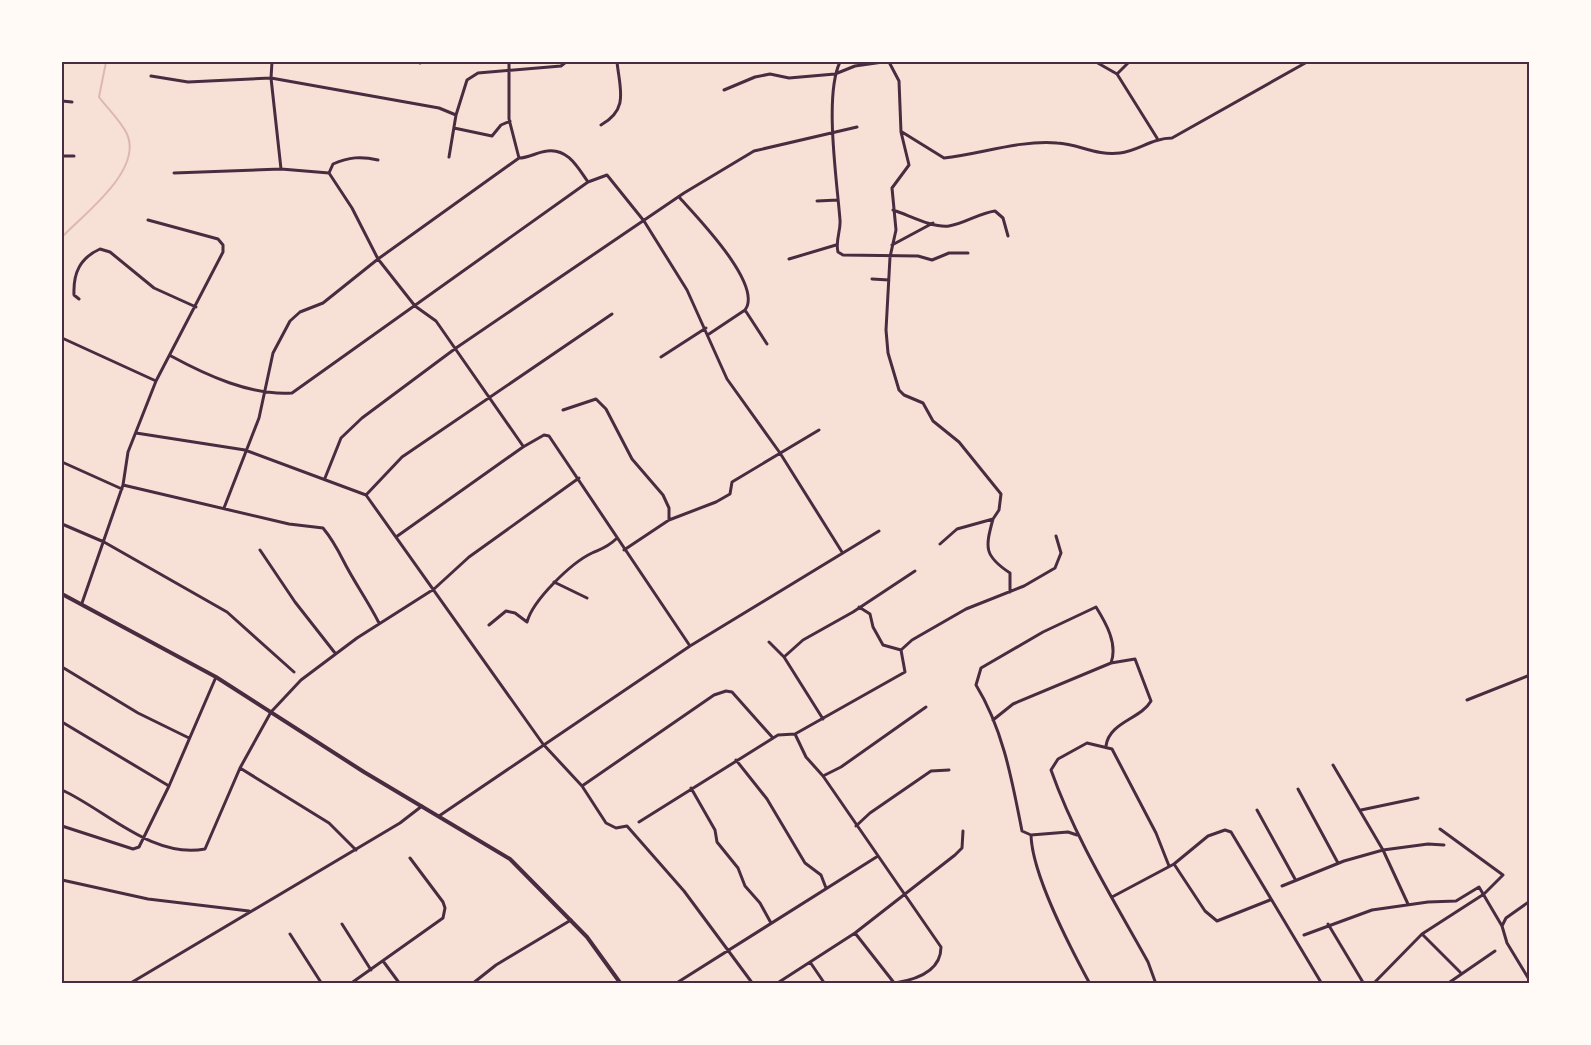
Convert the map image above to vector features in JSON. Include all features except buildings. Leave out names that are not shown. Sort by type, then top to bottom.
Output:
[{"type":"street","points":[[272,62],[271,78],[281,169]]},
{"type":"street","points":[[509,62],[510,121],[519,158]]},
{"type":"street","points":[[448,157],[456,115],[467,80],[478,73],[561,66],[566,62]]},
{"type":"street","points":[[601,125],[614,118],[621,105],[617,62]]},
{"type":"street","points":[[840,62],[835,74],[834,135],[841,227],[836,245],[838,252],[843,255],[918,256],[932,260],[949,253],[968,253]]},
{"type":"street","points":[[724,90],[755,77],[770,74],[789,78],[835,74],[855,66],[883,62]]},
{"type":"street","points":[[890,62],[899,81],[901,132],[909,165],[892,188],[896,230],[890,257],[888,353],[899,390],[904,395],[923,403],[933,421],[959,442],[1001,494],[999,510],[993,519],[987,548],[992,561],[1010,573],[1012,579],[1010,592]]},
{"type":"street","points":[[1096,62],[1117,74],[1157,138]]},
{"type":"street","points":[[1117,74],[1129,62]]},
{"type":"street","points":[[901,132],[944,159],[1020,143],[1058,143],[1096,153],[1122,153],[1157,138],[1172,138],[1307,62]]},
{"type":"street","points":[[151,76],[188,82],[271,78],[439,108],[456,115]]},
{"type":"street","points":[[62,101],[72,102]]},
{"type":"street","points":[[454,128],[492,136],[501,125],[510,121]]},
{"type":"street","points":[[325,479],[341,438],[350,428],[456,348],[679,196],[754,151],[834,135],[857,128]]},
{"type":"street","points":[[224,508],[244,450],[259,418],[273,352],[290,321],[300,312],[323,303],[378,259],[519,158],[545,150],[562,153],[568,156],[588,182]]},
{"type":"street","points":[[62,156],[74,156]]},
{"type":"street","points":[[329,173],[333,164],[347,158],[363,156],[378,160]]},
{"type":"street","points":[[174,173],[281,169],[329,173]]},
{"type":"street","points":[[329,173],[352,208],[378,259],[415,306],[436,321],[523,447]]},
{"type":"street","points":[[171,356],[194,368],[265,392],[292,393],[588,182],[607,175],[612,177],[644,221],[687,290],[709,334],[727,379],[780,453],[842,552]]},
{"type":"street","points":[[679,196],[729,255],[748,295],[745,310],[767,344]]},
{"type":"street","points":[[817,201],[838,200]]},
{"type":"street","points":[[893,210],[933,224],[949,225],[982,213],[995,211],[1003,218],[1008,236]]},
{"type":"street","points":[[82,603],[123,487],[128,452],[156,381],[215,272],[224,245],[218,239],[148,220]]},
{"type":"street","points":[[892,245],[933,224]]},
{"type":"street","points":[[789,259],[836,245]]},
{"type":"street","points":[[79,299],[74,295],[78,267],[88,255],[100,249],[110,252],[154,288],[196,307]]},
{"type":"street","points":[[872,279],[889,280]]},
{"type":"street","points":[[709,334],[745,310]]},
{"type":"street","points":[[366,495],[402,458],[612,314]]},
{"type":"street","points":[[661,357],[706,328]]},
{"type":"street","points":[[62,338],[156,381]]},
{"type":"street","points":[[563,410],[596,399],[606,409],[632,459],[663,495],[669,508],[669,520]]},
{"type":"street","points":[[624,550],[669,520],[716,502],[730,494],[732,482],[819,430]]},
{"type":"street","points":[[136,433],[244,450],[366,495],[543,744],[582,786],[606,823],[616,828],[627,826],[660,863],[753,984]]},
{"type":"street","points":[[396,537],[523,447],[544,435],[549,436],[690,646]]},
{"type":"street","points":[[62,462],[123,487],[289,524],[323,528],[338,545],[343,559],[379,623]]},
{"type":"street","points":[[62,790],[144,838],[165,845],[206,849],[240,768],[271,712],[301,680],[335,653],[434,589],[469,557],[579,478]]},
{"type":"street","points":[[940,544],[957,529],[993,519]]},
{"type":"street","points":[[62,524],[104,542],[227,612],[294,672]]},
{"type":"street","points":[[439,816],[690,646],[879,531]]},
{"type":"street","points":[[901,650],[912,640],[966,609],[1010,592],[1055,568],[1061,553],[1056,536]]},
{"type":"street","points":[[489,625],[506,611],[515,613],[527,622],[537,603],[555,582],[591,553],[604,550],[617,539]]},
{"type":"street","points":[[260,550],[295,602],[335,653]]},
{"type":"street","points":[[784,657],[804,640],[915,571]]},
{"type":"street","points":[[555,582],[587,598]]},
{"type":"street","points":[[62,594],[216,677],[422,807],[510,859],[587,937],[621,984]]},
{"type":"street","points":[[859,607],[870,614],[873,627],[884,645],[901,650]]},
{"type":"street","points":[[1079,836],[1068,832],[1031,835],[1022,831],[1008,759],[988,704],[976,685],[981,668],[1043,632],[1096,607],[1111,638],[1114,656],[1111,663]]},
{"type":"street","points":[[769,642],[784,657],[823,719]]},
{"type":"street","points":[[639,822],[773,738],[787,732],[795,734],[905,672],[901,650]]},
{"type":"street","points":[[992,720],[1013,704],[1111,663],[1135,659],[1151,701],[1146,710],[1122,724],[1107,739],[1106,746]]},
{"type":"street","points":[[62,667],[138,713],[189,738]]},
{"type":"street","points":[[1467,700],[1530,675]]},
{"type":"street","points":[[62,826],[133,849],[140,847],[170,786],[216,677]]},
{"type":"street","points":[[582,786],[714,695],[726,691],[732,693],[773,738]]},
{"type":"street","points":[[823,776],[841,767],[926,707]]},
{"type":"street","points":[[62,722],[170,786]]},
{"type":"street","points":[[795,734],[806,757],[823,776],[936,939],[941,954],[929,971],[913,980],[895,983],[855,933]]},
{"type":"street","points":[[1156,984],[1148,962],[1079,836],[1051,770],[1058,759],[1087,743],[1112,749],[1122,765],[1125,778],[1156,833],[1169,866]]},
{"type":"street","points":[[736,760],[767,800],[805,863],[821,875],[826,888]]},
{"type":"street","points":[[1333,765],[1383,850],[1408,904]]},
{"type":"street","points":[[240,768],[329,824],[356,850]]},
{"type":"street","points":[[856,825],[931,771],[949,770]]},
{"type":"street","points":[[691,788],[715,830],[717,842],[738,868],[745,886],[760,903],[771,923]]},
{"type":"street","points":[[1298,789],[1338,862]]},
{"type":"street","points":[[1361,810],[1418,798]]},
{"type":"street","points":[[129,984],[400,824],[422,807]]},
{"type":"street","points":[[1257,810],[1295,879]]},
{"type":"street","points":[[1373,984],[1422,934],[1484,894],[1502,879],[1502,873],[1440,829]]},
{"type":"street","points":[[1112,897],[1174,864],[1208,836],[1225,830],[1231,832],[1322,984]]},
{"type":"street","points":[[776,984],[855,933],[904,896],[962,848],[963,831]]},
{"type":"street","points":[[1031,835],[1031,852],[1065,936],[1090,984]]},
{"type":"street","points":[[1282,886],[1338,862],[1383,850],[1428,844],[1444,845]]},
{"type":"street","points":[[675,984],[878,856]]},
{"type":"street","points":[[350,984],[436,924],[446,913],[443,902],[410,858]]},
{"type":"street","points":[[1174,864],[1205,911],[1217,921],[1270,899]]},
{"type":"street","points":[[62,880],[148,900],[250,912]]},
{"type":"street","points":[[1304,935],[1328,924],[1372,910],[1408,904],[1456,901],[1479,887],[1502,926],[1507,943],[1530,981]]},
{"type":"street","points":[[1456,901],[1460,908]]},
{"type":"street","points":[[1502,926],[1506,918],[1530,901]]},
{"type":"street","points":[[472,984],[496,965],[571,920]]},
{"type":"street","points":[[342,924],[371,970]]},
{"type":"street","points":[[1328,924],[1364,984]]},
{"type":"street","points":[[290,934],[322,984]]},
{"type":"street","points":[[1422,934],[1460,972]]},
{"type":"street","points":[[1447,984],[1460,972],[1495,951]]},
{"type":"street","points":[[383,961],[400,984]]},
{"type":"street","points":[[810,962],[825,984]]},
{"type":"waterway","points":[[62,237],[109,190],[127,162],[130,148],[127,134],[118,119],[99,97],[106,62]]}]
